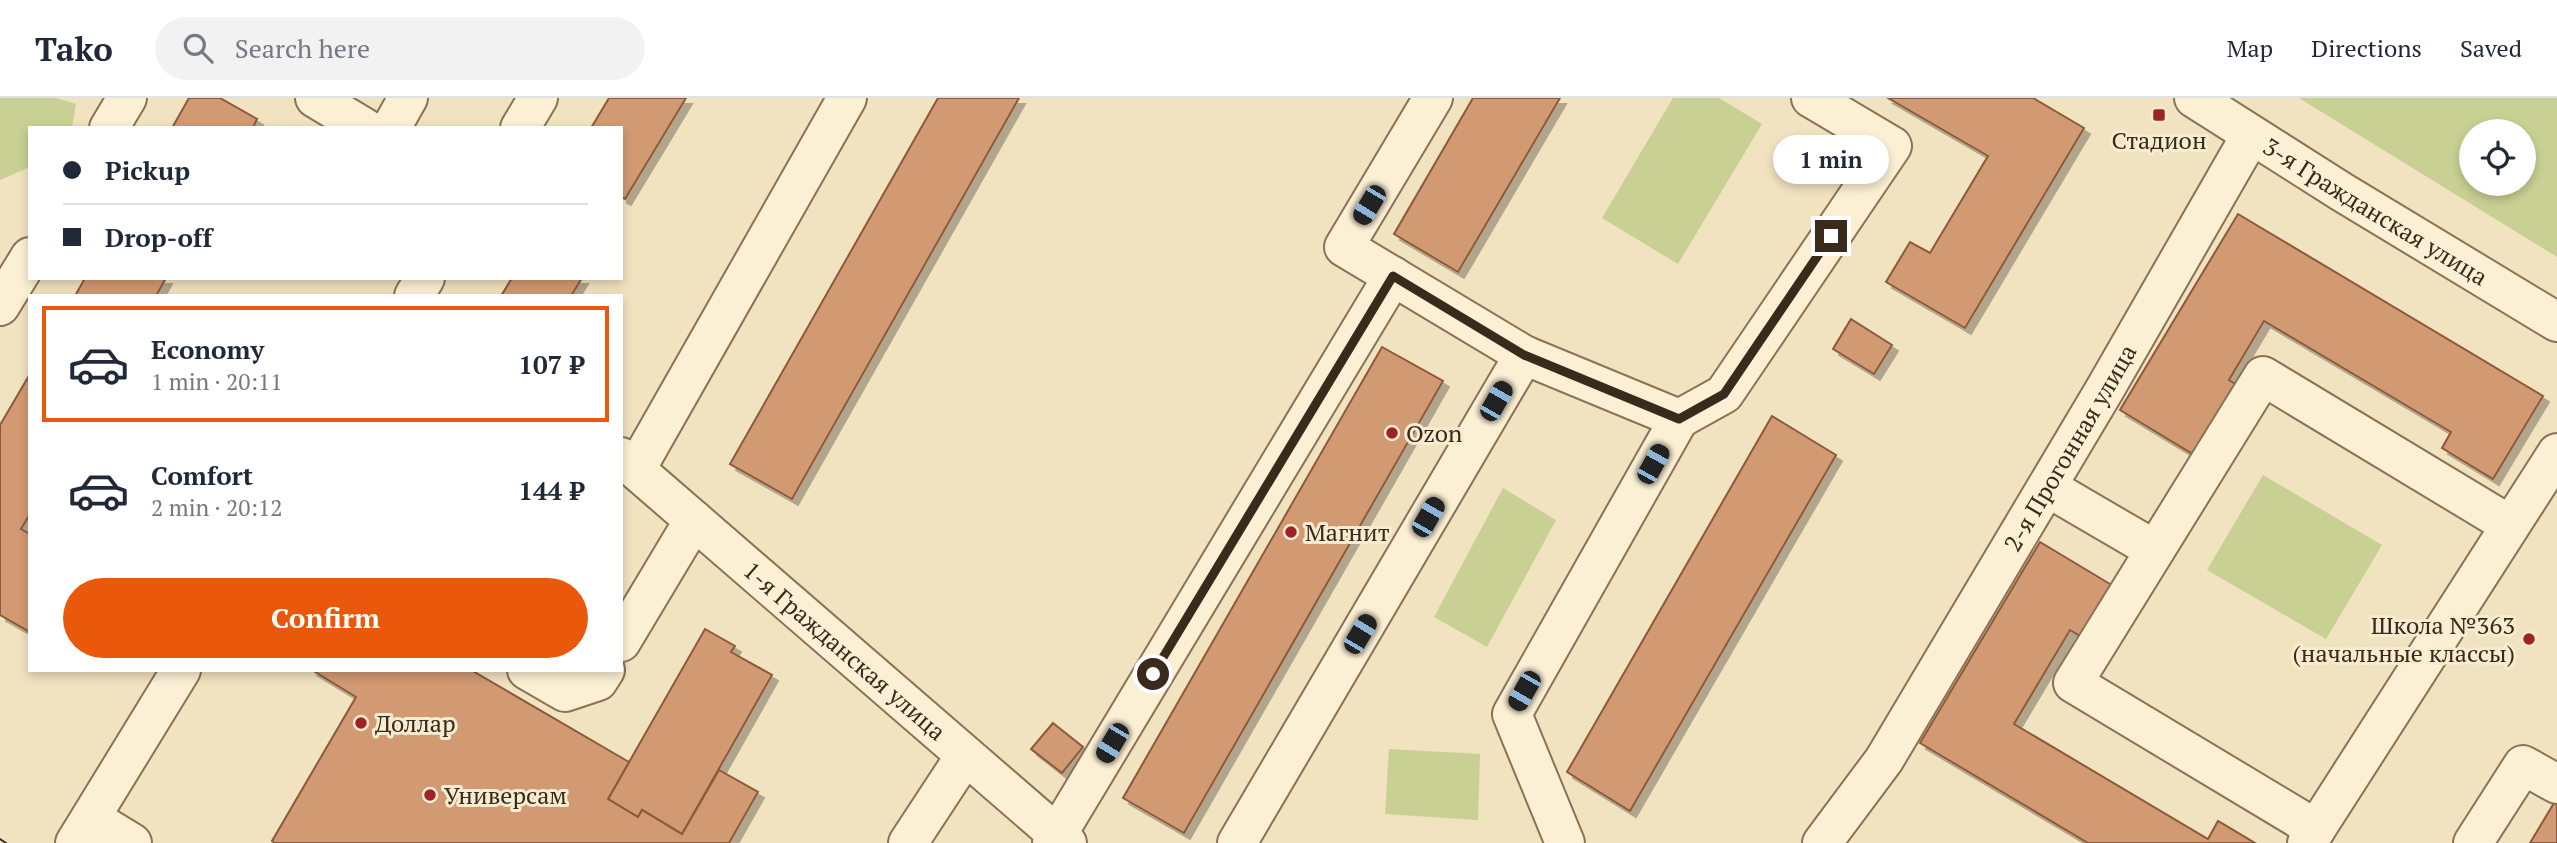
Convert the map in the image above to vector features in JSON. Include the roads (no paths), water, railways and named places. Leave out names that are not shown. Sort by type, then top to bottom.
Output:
[{"type":"street","points":[[110,126],[127,98]]},
{"type":"street","points":[[315,98],[362,126]]},
{"type":"street","points":[[392,126],[408,98]]},
{"type":"street","points":[[521,126],[538,98]]},
{"type":"street","points":[[628,463],[847,98]]},
{"type":"street","points":[[1433,98],[1344,247],[1524,355],[1679,419]]},
{"type":"street","points":[[1565,843],[1512,714],[1679,419],[1724,394],[1892,146],[1811,98]]},
{"type":"street","name":"3-я Гражданская улица","points":[[2194,98],[2342,192],[2557,322]]},
{"type":"street","name":"2-я Прогонная улица","points":[[1822,843],[1884,760],[2047,487],[2251,135]]},
{"type":"street","points":[[0,306],[28,260]]},
{"type":"street","points":[[1059,840],[1393,276]]},
{"type":"street","points":[[1237,843],[1524,355]]},
{"type":"street","points":[[2510,525],[2263,376],[2073,682],[2312,836],[2557,453]]},
{"type":"street","name":"1-я Гражданская улица","points":[[628,463],[1059,840]]},
{"type":"street","points":[[2047,487],[2155,551]]},
{"type":"street","points":[[623,639],[694,520]]},
{"type":"street","points":[[132,843],[83,830],[180,672]]},
{"type":"street","points":[[530,672],[565,692],[598,681],[603,672]]},
{"type":"street","points":[[908,843],[965,756]]},
{"type":"street","points":[[2473,843],[2523,765],[2557,784]]},
{"type":"tram line","points":[[0,839],[6,843]]},
{"type":"place","name":"Стадион","points":[[2159,115]]},
{"type":"place","name":"Ozon","points":[[1392,433]]},
{"type":"place","name":"Магнит","points":[[1291,532]]},
{"type":"place","name":"Школа №363 (начальные классы)","points":[[2529,639]]},
{"type":"place","name":"Доллар","points":[[361,723]]},
{"type":"place","name":"Универсам","points":[[430,795]]}]
